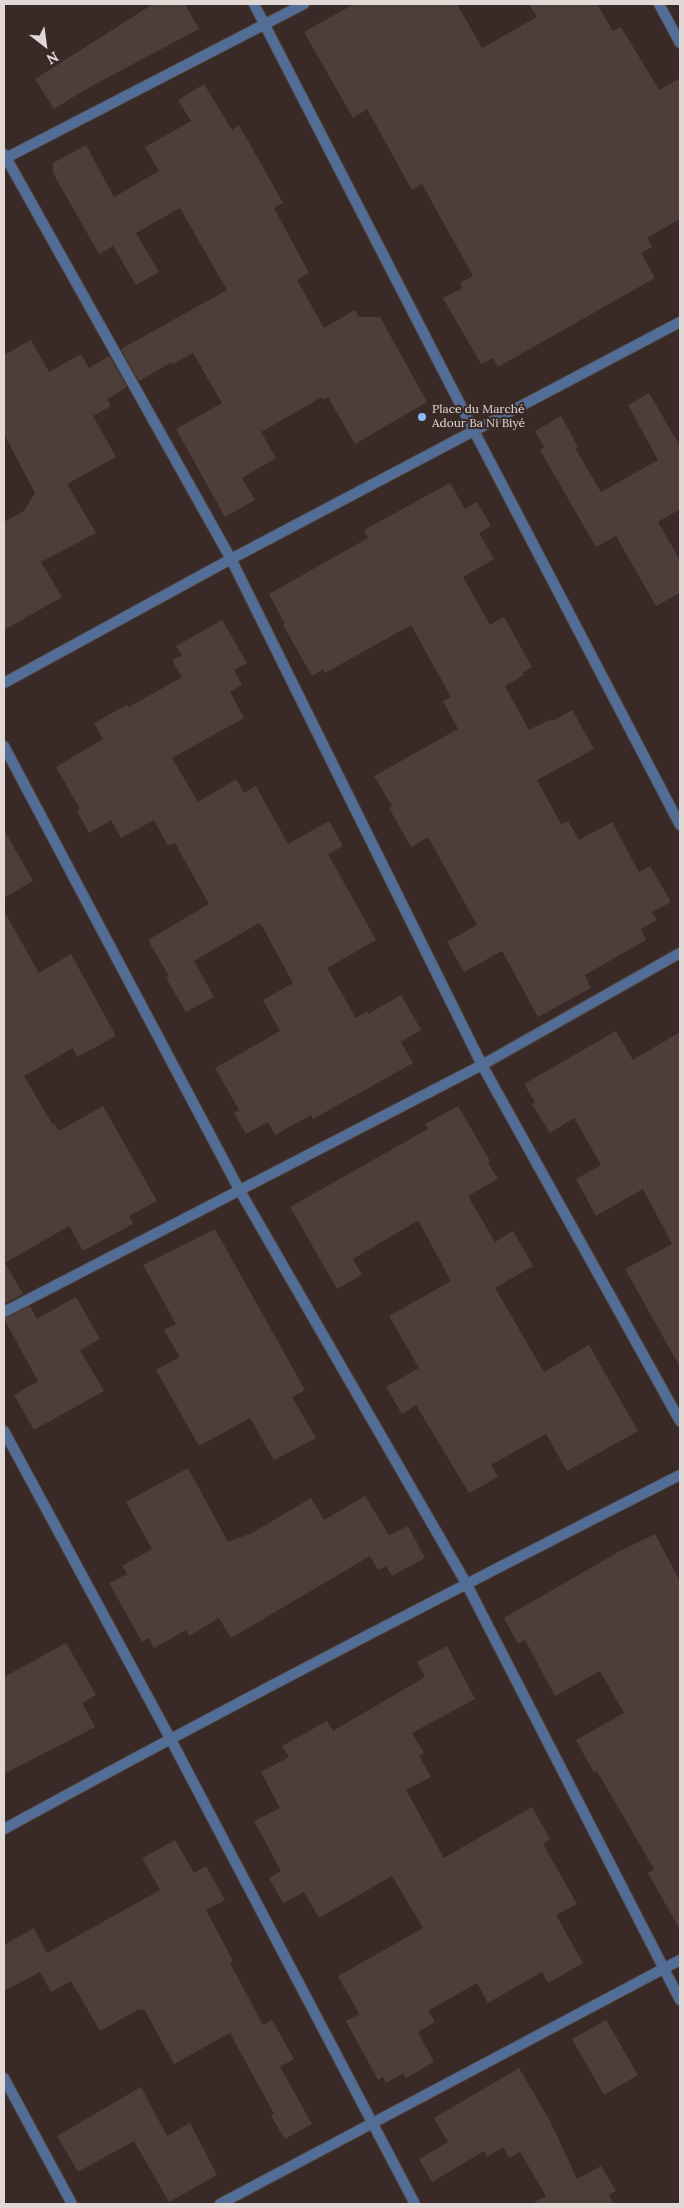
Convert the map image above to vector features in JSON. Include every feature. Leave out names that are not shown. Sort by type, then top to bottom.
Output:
[{"type":"street","points":[[254,4],[680,825]]},
{"type":"street","points":[[304,4],[5,157],[231,559],[482,1065],[680,1421]]},
{"type":"street","points":[[659,4],[680,43]]},
{"type":"street","points":[[4,683],[231,559],[680,322]]},
{"type":"street","points":[[4,746],[240,1191],[466,1583],[666,1968],[680,2000]]},
{"type":"street","points":[[4,1312],[482,1065],[680,953]]},
{"type":"street","points":[[4,1431],[170,1738],[415,2204]]},
{"type":"street","points":[[4,1829],[170,1738],[466,1583],[680,1475]]},
{"type":"street","points":[[220,2204],[680,1960]]},
{"type":"street","points":[[4,2078],[72,2204]]},
{"type":"building","points":[[153,4],[185,4],[199,29],[88,88],[54,109],[35,79]]},
{"type":"building","points":[[354,4],[457,4],[482,48],[537,17],[529,4],[597,4],[613,31],[621,27],[659,90],[680,78],[680,219],[647,238],[652,247],[641,253],[655,278],[498,367],[493,358],[481,364],[443,298],[463,288],[460,283],[473,276],[422,184],[412,190],[367,109],[353,118],[304,32]]},
{"type":"building","points":[[204,84],[232,130],[239,125],[283,203],[274,208],[309,273],[297,280],[324,328],[355,310],[359,317],[380,317],[427,402],[355,444],[328,397],[323,400],[322,397],[261,432],[276,458],[242,478],[255,500],[225,517],[176,429],[222,403],[193,353],[173,364],[172,362],[139,381],[121,349],[227,290],[180,208],[136,233],[159,272],[136,285],[113,246],[99,254],[53,173],[53,163],[86,145],[114,197],[159,171],[145,147],[191,121],[178,100]]},
{"type":"building","points":[[31,340],[49,372],[81,354],[89,368],[109,356],[127,387],[107,399],[111,406],[93,416],[116,457],[67,484],[96,533],[41,562],[62,597],[4,630],[4,522],[24,511],[35,493],[4,434],[4,355]]},
{"type":"building","points":[[649,393],[680,446],[680,509],[658,522],[680,560],[680,593],[656,606],[616,536],[596,547],[540,450],[544,447],[535,431],[561,416],[578,447],[575,448],[601,492],[658,460],[628,405]]},
{"type":"building","points":[[450,483],[465,509],[477,502],[491,526],[479,533],[494,559],[463,577],[490,625],[504,617],[532,667],[522,673],[524,675],[505,686],[529,730],[551,719],[553,721],[572,710],[594,749],[537,780],[561,824],[568,821],[579,840],[612,822],[639,872],[650,866],[671,902],[652,912],[657,920],[641,929],[646,940],[585,975],[591,988],[538,1017],[502,951],[464,972],[447,942],[477,925],[428,837],[411,847],[389,808],[392,806],[374,776],[458,729],[443,701],[451,697],[411,625],[325,673],[323,669],[312,676],[283,625],[285,624],[269,594],[368,538],[364,530]]},
{"type":"building","points":[[222,620],[247,663],[234,670],[242,685],[230,692],[244,718],[172,758],[198,802],[236,779],[244,793],[256,786],[288,844],[329,821],[343,846],[328,854],[376,940],[327,968],[356,1018],[367,1011],[368,1014],[401,995],[421,1030],[401,1042],[413,1063],[313,1119],[311,1115],[275,1135],[268,1122],[246,1134],[234,1113],[239,1110],[215,1068],[280,1031],[263,1000],[293,983],[262,926],[259,923],[194,961],[214,997],[186,1012],[166,978],[169,976],[148,940],[209,904],[175,843],[168,846],[154,820],[121,838],[111,820],[89,833],[77,811],[80,809],[56,767],[103,739],[94,723],[127,705],[129,707],[182,677],[172,660],[182,655],[176,646]]},
{"type":"building","points":[[4,830],[33,881],[4,898]]},
{"type":"building","points":[[4,911],[39,973],[71,954],[116,1036],[77,1057],[73,1048],[24,1076],[52,1124],[54,1123],[59,1131],[103,1106],[157,1201],[129,1216],[133,1224],[83,1251],[69,1226],[5,1263],[23,1294],[4,1304]]},
{"type":"building","points":[[616,1031],[633,1060],[680,1032],[680,1367],[625,1269],[672,1244],[643,1189],[596,1216],[576,1179],[601,1165],[574,1118],[550,1133],[532,1104],[535,1102],[524,1084]]},
{"type":"building","points":[[458,1106],[490,1161],[488,1163],[498,1179],[468,1196],[495,1242],[513,1231],[533,1266],[495,1288],[544,1372],[589,1345],[638,1431],[567,1471],[546,1434],[491,1465],[498,1477],[469,1493],[416,1405],[402,1414],[386,1387],[419,1368],[389,1316],[451,1281],[419,1222],[417,1221],[353,1259],[362,1275],[337,1289],[290,1207],[428,1129],[425,1124]]},
{"type":"building","points":[[215,1229],[305,1390],[292,1397],[316,1438],[274,1460],[250,1418],[199,1446],[156,1370],[180,1357],[164,1330],[176,1324],[143,1265]]},
{"type":"building","points":[[76,1297],[100,1339],[80,1350],[104,1391],[34,1430],[14,1395],[38,1381],[4,1319],[30,1306],[37,1319]]},
{"type":"building","points":[[188,1468],[228,1542],[252,1533],[311,1498],[324,1520],[365,1496],[389,1535],[408,1526],[425,1558],[392,1576],[386,1566],[378,1570],[370,1556],[231,1638],[219,1618],[189,1636],[186,1630],[154,1648],[149,1638],[142,1642],[109,1583],[127,1574],[122,1566],[152,1549],[126,1502]]},
{"type":"building","points":[[655,1534],[680,1581],[680,1930],[648,1873],[654,1869],[597,1771],[594,1773],[576,1740],[624,1713],[600,1671],[555,1696],[525,1640],[518,1644],[504,1618],[618,1552]]},
{"type":"building","points":[[66,1643],[96,1695],[82,1703],[95,1727],[4,1774],[4,1677]]},
{"type":"building","points":[[447,1646],[475,1699],[412,1733],[424,1753],[419,1756],[431,1777],[406,1790],[444,1858],[532,1807],[550,1839],[543,1844],[577,1904],[556,1915],[583,1963],[548,1983],[542,1972],[488,2003],[477,1983],[428,2011],[435,2022],[418,2032],[434,2062],[406,2078],[403,2073],[386,2083],[383,2077],[378,2080],[346,2021],[359,2014],[338,1976],[423,1928],[392,1876],[319,1918],[304,1892],[283,1903],[269,1878],[281,1871],[254,1821],[280,1808],[261,1772],[289,1757],[282,1746],[327,1721],[333,1731],[425,1677],[417,1662]]},
{"type":"building","points":[[175,1840],[194,1873],[206,1866],[225,1900],[206,1910],[233,1961],[230,1963],[263,2025],[272,2020],[294,2059],[280,2067],[312,2124],[285,2139],[271,2116],[274,2114],[230,2033],[174,2064],[144,2009],[140,2011],[139,2009],[100,2031],[71,1981],[51,1992],[40,1972],[4,1991],[4,1945],[34,1928],[47,1953],[160,1890],[142,1858]]},
{"type":"building","points":[[606,2020],[638,2075],[604,2095],[572,2039]]},
{"type":"building","points":[[519,2068],[550,2121],[577,2179],[601,2166],[616,2191],[609,2195],[614,2204],[531,2204],[546,2196],[520,2152],[509,2158],[503,2147],[487,2157],[484,2151],[432,2182],[419,2159],[448,2142],[434,2118]]},
{"type":"building","points":[[141,2087],[167,2136],[190,2123],[217,2175],[169,2202],[134,2141],[78,2172],[57,2136]]},
{"type":"place","name":"Place du Marché Adour Ba Ni Biyé","points":[[422,417]]}]
